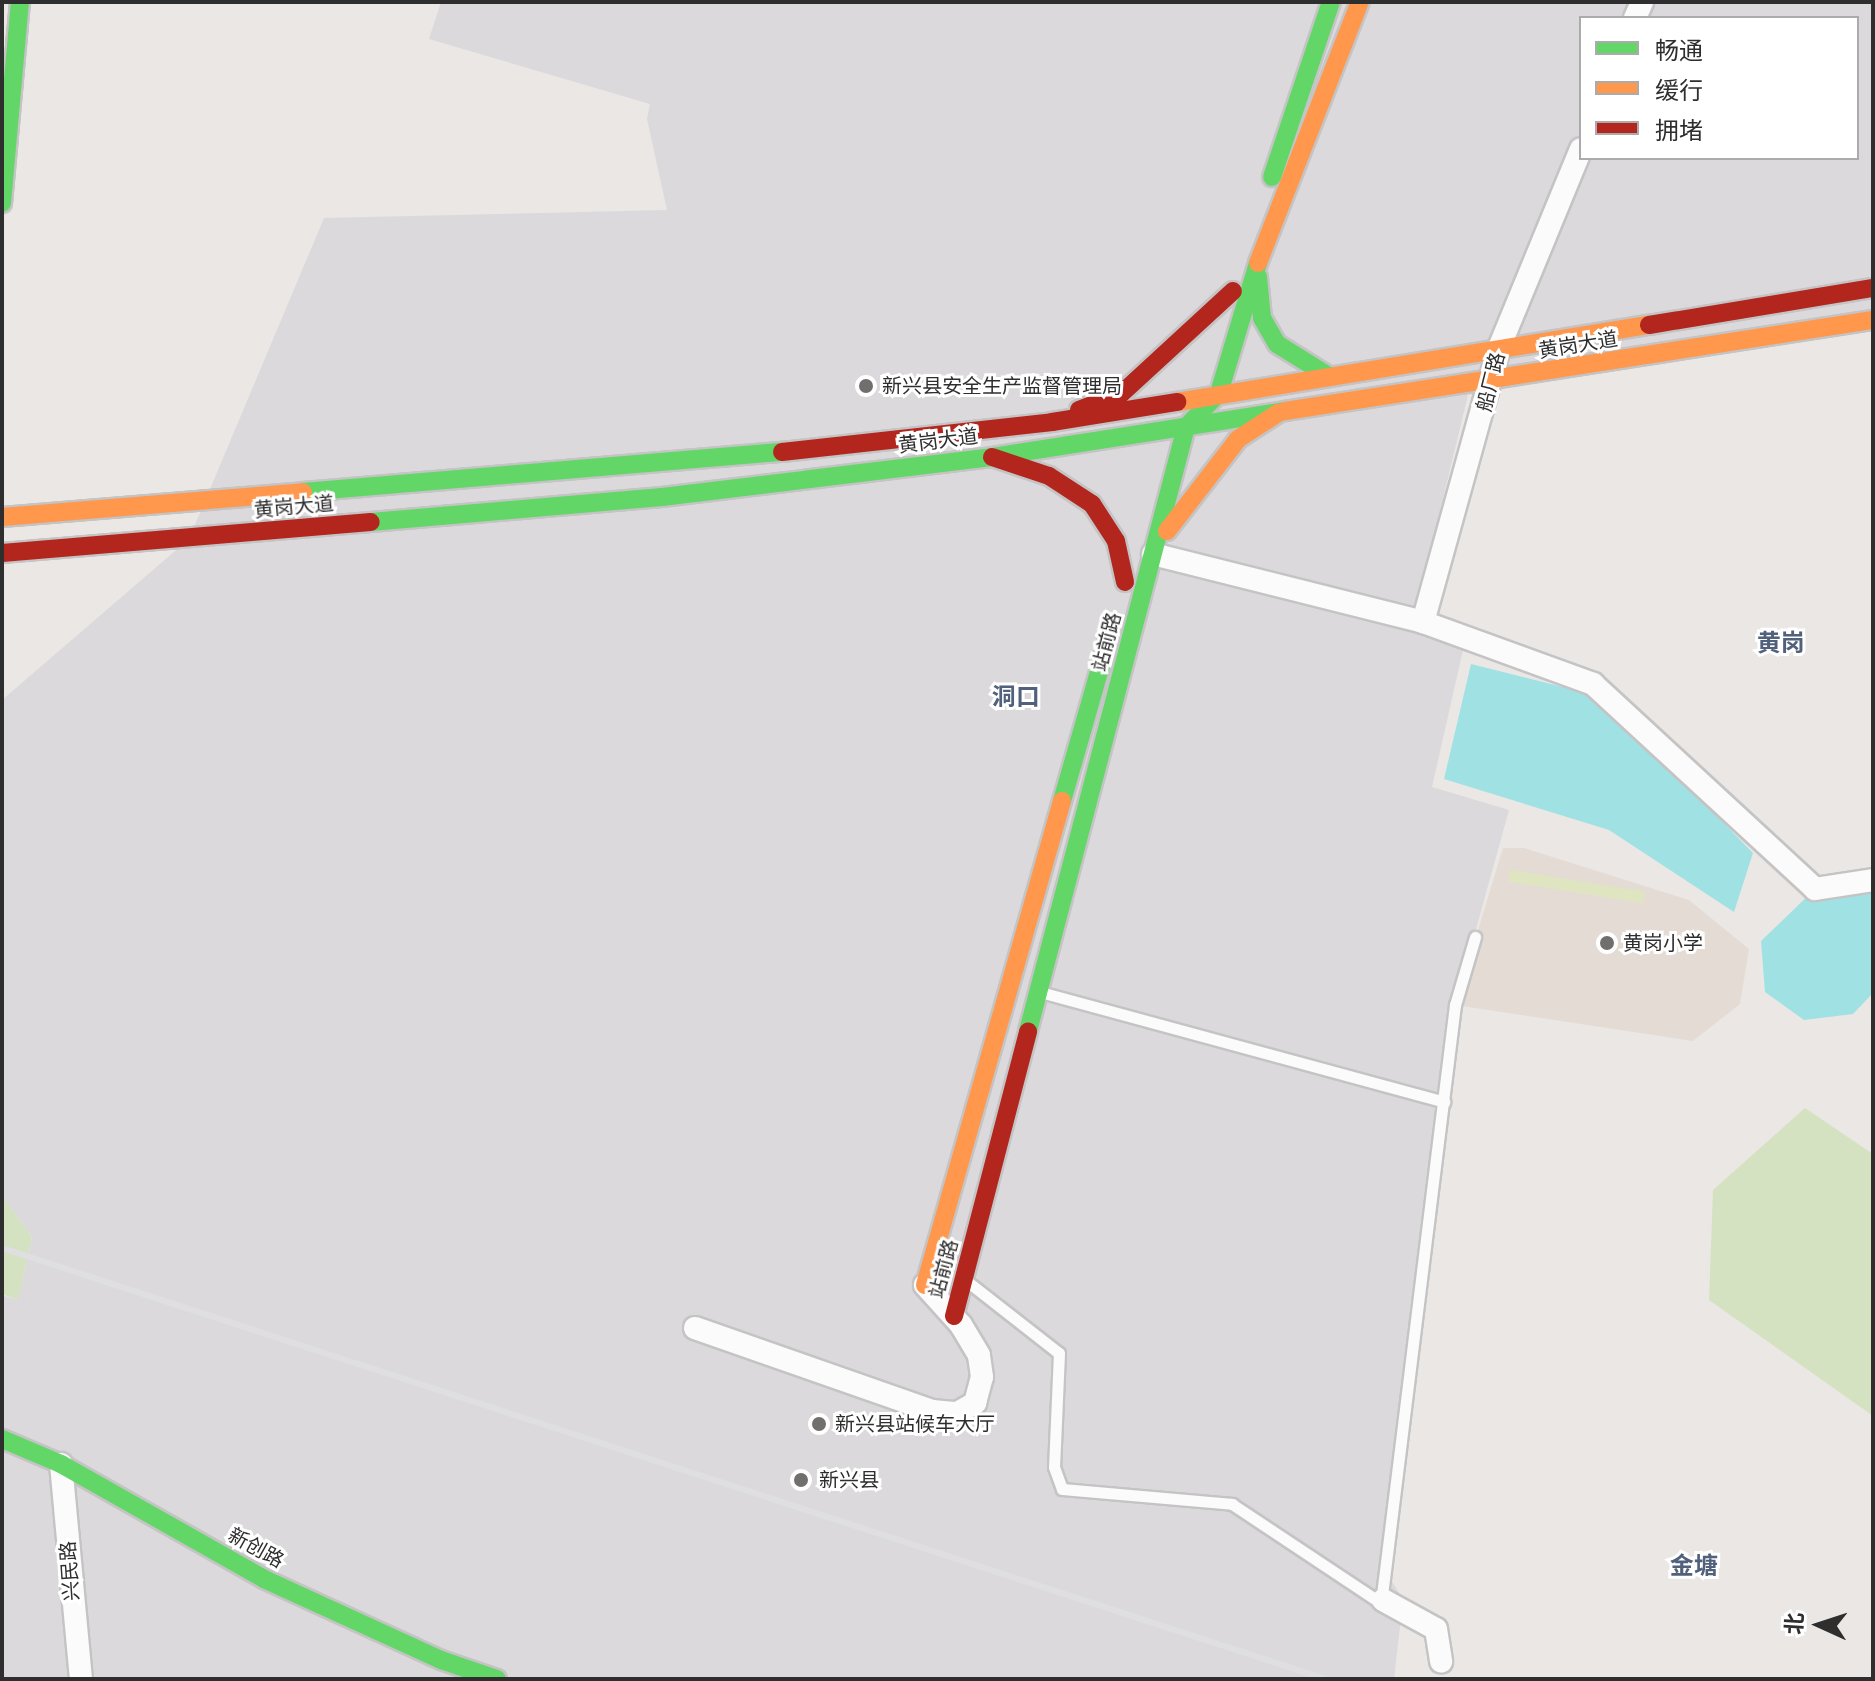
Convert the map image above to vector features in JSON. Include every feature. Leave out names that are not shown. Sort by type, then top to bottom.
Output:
[{"type":"main road","points":[[2,203],[20,2]]},
{"type":"main road","name":"站前路","points":[[925,1285],[1166,430],[1210,394],[1233,291],[1331,2]]},
{"type":"main road","name":"站前路","points":[[954,1316],[1186,427],[1210,394],[1360,2]]},
{"type":"main road","points":[[1257,266],[1262,318],[1277,344],[1327,375]]},
{"type":"main road","name":"黄岗大道","points":[[2,517],[261,498],[822,449],[1052,422],[1873,288]]},
{"type":"main road","points":[[1052,422],[1121,394],[1233,291]]},
{"type":"main road","name":"黄岗大道","points":[[2,553],[662,497],[992,457],[1873,320]]},
{"type":"main road","points":[[1153,554],[1185,502],[1238,439],[1278,413]]},
{"type":"main road","points":[[992,457],[1049,476],[1092,504],[1116,541],[1125,582]]},
{"type":"main road","points":[[261,498],[263,532]]},
{"type":"main road","name":"新创路","points":[[2,1439],[61,1464],[264,1579],[441,1660],[497,1679]]},
{"type":"street","name":"船厂路","points":[[1423,622],[1493,380],[1499,348],[1579,154]]},
{"type":"street","points":[[1153,554],[1423,622],[1593,684],[1815,889],[1873,880]]},
{"type":"street","points":[[695,1328],[932,1411],[957,1413],[975,1403],[982,1377],[979,1355],[954,1316],[925,1285]]},
{"type":"street","name":"兴民路","points":[[61,1464],[81,1679]]},
{"type":"street","points":[[1383,1600],[1436,1629],[1441,1662]]},
{"type":"lane","points":[[964,1279],[1059,1353],[1054,1467],[1062,1489],[1232,1504],[1377,1602],[1383,1600],[1455,1005],[1475,937]]},
{"type":"lane","points":[[1008,983],[1444,1102]]},
{"type":"shaded area","points":[[441,2],[1873,2],[1873,329],[1468,395],[1413,623],[1465,641],[1432,787],[1509,810],[1455,1005],[1387,1573],[1403,1600],[1394,1679],[2,1679],[2,1295],[18,1300],[32,1237],[2,1196],[2,700],[189,539],[324,218],[667,210],[647,119],[650,104],[429,39]]},
{"type":"shaded area","name":"黄岗小学","points":[[1503,848],[1524,848],[1689,900],[1749,949],[1740,1004],[1693,1041],[1455,1005]]},
{"type":"green space","points":[[1510,870],[1645,891],[1643,903],[1508,882]]},
{"type":"green space","points":[[1805,1108],[1873,1154],[1873,1416],[1709,1300],[1713,1190]]},
{"type":"green space","points":[[2,1196],[32,1237],[18,1300],[2,1294]]},
{"type":"water","points":[[1471,664],[1599,696],[1753,853],[1734,912],[1609,830],[1444,779]]},
{"type":"water","points":[[1873,880],[1873,993],[1853,1014],[1804,1020],[1765,992],[1761,941],[1815,889]]},
{"type":"railway","points":[[2,1248],[1325,1679]]},
{"type":"traffic: fast","points":[[2,203],[20,2]]},
{"type":"traffic: fast","points":[[1272,177],[1331,2]]},
{"type":"traffic: fast","points":[[1028,1031],[1186,427],[1219,393],[1258,263]]},
{"type":"traffic: fast","points":[[1258,277],[1262,318],[1277,344],[1327,375]]},
{"type":"traffic: fast","points":[[371,522],[662,497],[992,457],[1285,411]]},
{"type":"traffic: fast","points":[[303,492],[782,452]]},
{"type":"traffic: fast","points":[[1062,801],[1110,634]]},
{"type":"traffic: fast","points":[[2,1439],[61,1464],[264,1579],[441,1660],[497,1679]]},
{"type":"traffic: slow","points":[[1258,263],[1360,2]]},
{"type":"traffic: slow","points":[[1285,411],[1873,320]]},
{"type":"traffic: slow","points":[[1177,402],[1649,325]]},
{"type":"traffic: slow","points":[[1167,531],[1238,439],[1278,413]]},
{"type":"traffic: slow","points":[[2,517],[303,492]]},
{"type":"traffic: slow","points":[[925,1285],[1062,801]]},
{"type":"traffic: jam","points":[[1649,325],[1873,288]]},
{"type":"traffic: jam","points":[[1079,410],[1121,394],[1233,291]]},
{"type":"traffic: jam","points":[[782,452],[1052,422],[1177,402]]},
{"type":"traffic: jam","points":[[992,457],[1049,476],[1092,504],[1116,541],[1125,582]]},
{"type":"traffic: jam","points":[[2,553],[371,522]]},
{"type":"traffic: jam","points":[[954,1316],[1028,1031]]},
{"type":"place","name":"新兴县安全生产监督管理局","points":[[866,386]]},
{"type":"place","name":"黄岗小学","points":[[1607,943]]},
{"type":"place","name":"新兴县站候车大厅","points":[[819,1424]]},
{"type":"place","name":"新兴县","points":[[801,1480]]},
{"type":"district","name":"黄岗","points":[[1781,644]]},
{"type":"district","name":"洞口","points":[[1016,698]]},
{"type":"district","name":"金塘","points":[[1694,1567]]}]
